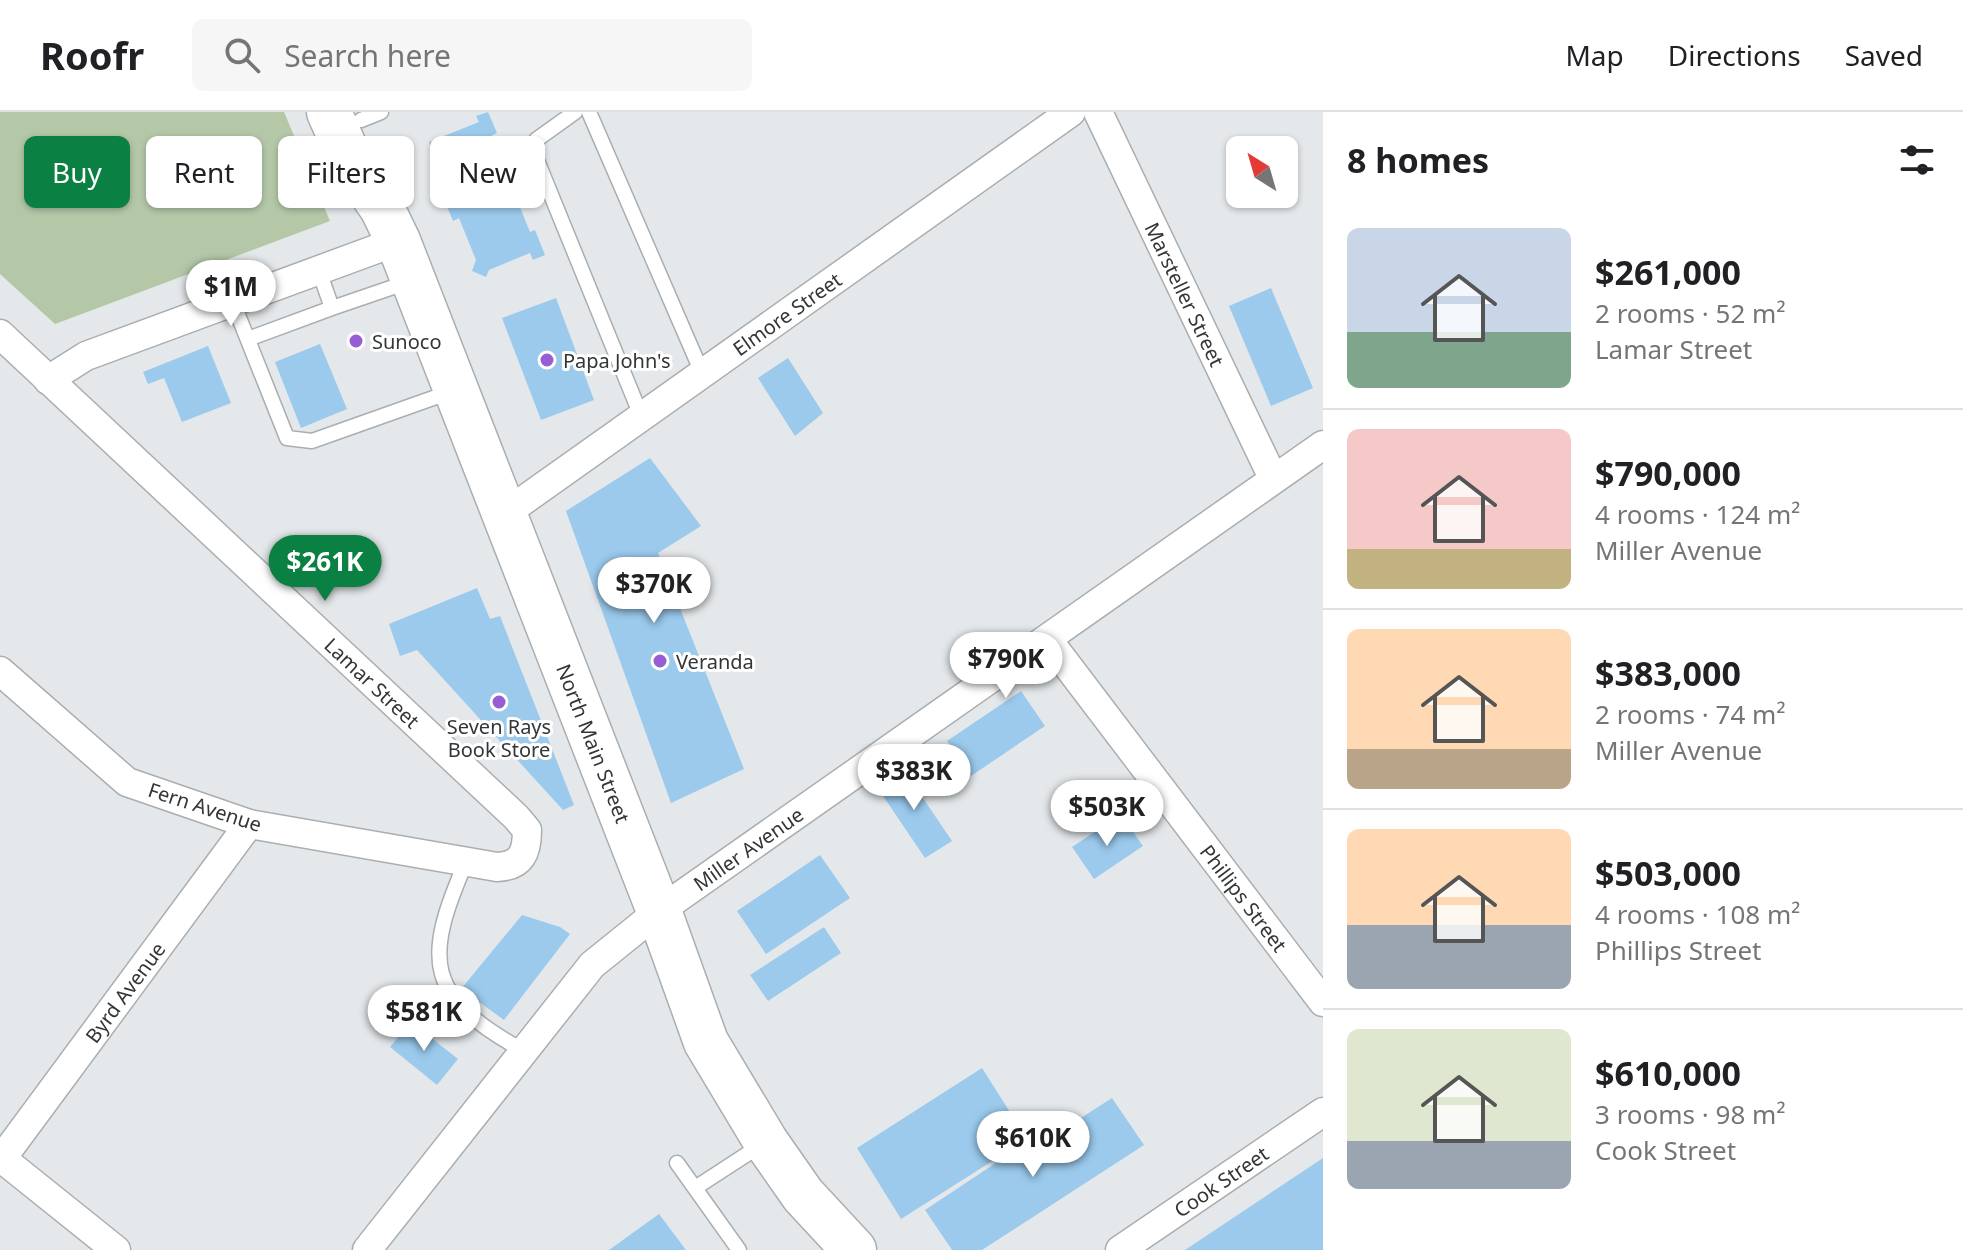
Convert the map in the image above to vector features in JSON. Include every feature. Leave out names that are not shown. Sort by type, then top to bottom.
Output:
[{"type":"main road","name":"North Main Street","points":[[357,114],[397,243],[457,389],[503,515],[659,911],[706,1042],[766,1142],[803,1195],[854,1250]]},
{"type":"street","name":"Elmore Street","points":[[503,515],[1071,112]]},
{"type":"street","name":"Marsteller Street","points":[[1098,112],[1273,478]]},
{"type":"street","points":[[48,380],[86,356],[318,268],[397,243]]},
{"type":"street","name":"Lamar Street","points":[[0,334],[516,817],[527,830],[522,859],[510,867],[497,867]]},
{"type":"street","name":"Miller Avenue","points":[[367,1250],[592,965],[659,911],[1323,445]]},
{"type":"street","name":"Phillips Street","points":[[1048,640],[1323,1002]]},
{"type":"street","name":"Fern Avenue","points":[[0,671],[127,782],[249,824],[497,867]]},
{"type":"street","name":"Byrd Avenue","points":[[1,1159],[249,824]]},
{"type":"street","name":"Cook Street","points":[[1120,1250],[1323,1112]]},
{"type":"street","points":[[1,1159],[116,1250]]},
{"type":"lane","points":[[575,112],[536,140],[534,153],[642,419]]},
{"type":"lane","points":[[589,112],[703,375]]},
{"type":"lane","points":[[248,339],[332,308],[397,243]]},
{"type":"lane","points":[[318,268],[332,308]]},
{"type":"lane","points":[[232,300],[287,438],[312,441],[457,389]]},
{"type":"lane","points":[[466,862],[448,903],[438,940],[440,973],[451,993],[485,1030],[524,1051]]},
{"type":"lane","points":[[695,1188],[766,1142]]},
{"type":"lane","points":[[677,1163],[739,1250]]},
{"type":"green space","points":[[0,112],[284,112],[294,136],[278,136],[278,208],[325,208],[330,221],[55,324],[0,274]]},
{"type":"building","points":[[488,112],[497,133],[491,136],[444,136],[479,122],[476,116]]},
{"type":"building","points":[[448,208],[520,208],[530,232],[535,230],[545,255],[533,260],[530,253],[489,270],[486,277],[472,271],[476,260],[459,218],[453,221]]},
{"type":"building","points":[[1271,288],[1313,388],[1271,406],[1229,306]]},
{"type":"building","points":[[556,298],[594,400],[541,420],[502,318]]},
{"type":"building","points":[[320,344],[347,409],[301,428],[275,362]]},
{"type":"building","points":[[208,346],[231,403],[182,422],[164,378],[148,384],[143,372]]},
{"type":"building","points":[[788,358],[823,413],[795,436],[758,378]]},
{"type":"building","name":"Veranda","points":[[650,458],[701,526],[658,553],[744,769],[671,803],[566,511]]},
{"type":"building","points":[[477,588],[490,619],[500,616],[574,805],[563,810],[417,650],[400,656],[389,624]]},
{"type":"building","points":[[1021,691],[1045,726],[971,776],[947,741]]},
{"type":"building","points":[[902,767],[952,841],[925,858],[875,784]]},
{"type":"building","points":[[1111,821],[1119,831],[1128,825],[1143,846],[1094,879],[1072,847]]},
{"type":"building","points":[[820,855],[850,898],[766,954],[737,911]]},
{"type":"building","points":[[522,915],[560,927],[570,934],[504,1020],[461,989]]},
{"type":"building","points":[[824,927],[841,953],[768,1001],[750,975]]},
{"type":"building","points":[[411,1022],[458,1059],[437,1085],[390,1047]]},
{"type":"building","points":[[982,1068],[1027,1139],[901,1219],[857,1148]]},
{"type":"building","points":[[1112,1098],[1144,1145],[982,1250],[952,1250],[925,1210],[1023,1145],[1028,1152]]},
{"type":"building","points":[[1323,1158],[1323,1250],[1185,1250]]},
{"type":"building","points":[[659,1214],[686,1250],[609,1250]]},
{"type":"place","name":"Sunoco","points":[[356,341]]},
{"type":"place","name":"Papa John's","points":[[547,360]]},
{"type":"place","name":"Veranda","points":[[660,661]]},
{"type":"place","name":"Seven Rays Book Store","points":[[499,702]]}]
